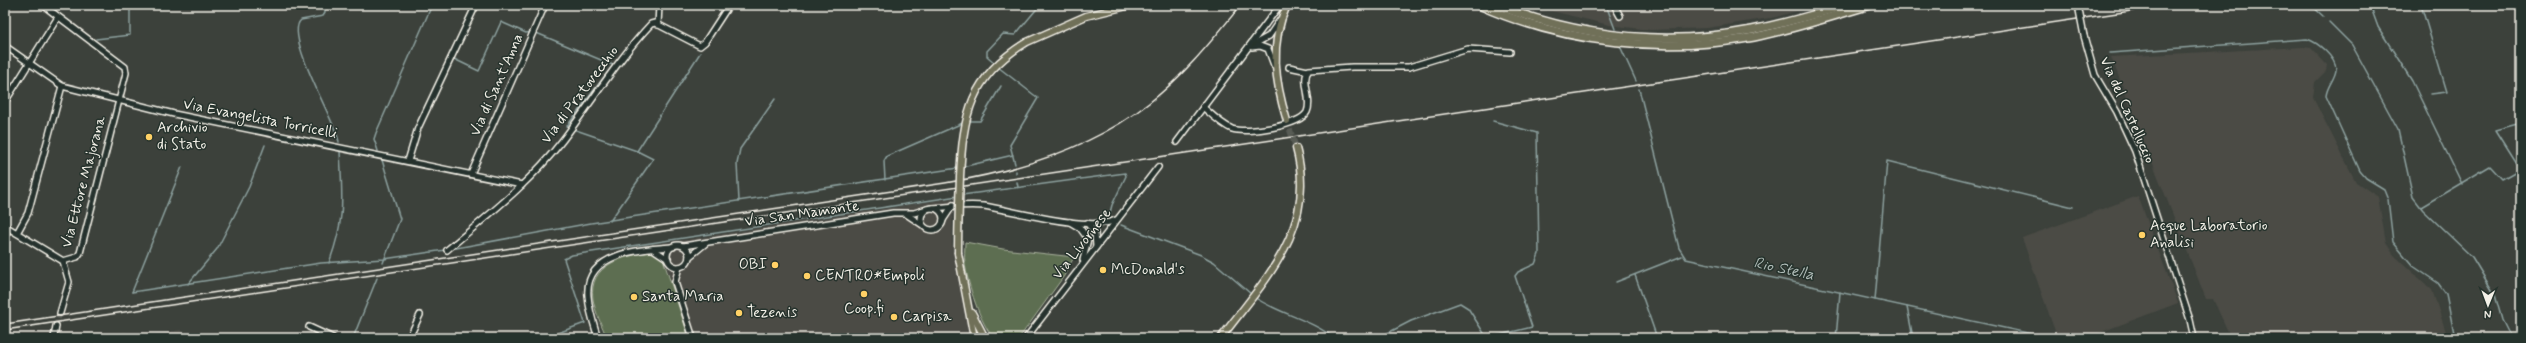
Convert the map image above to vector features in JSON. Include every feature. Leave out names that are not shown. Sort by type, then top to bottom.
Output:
[{"type":"highway","points":[[1480,5],[1548,29],[1634,44],[1692,44],[1754,37],[1871,5]]},
{"type":"highway","points":[[1496,5],[1537,20],[1582,30],[1623,37],[1670,39],[1752,30],[1848,5]]},
{"type":"main road","points":[[974,338],[958,253],[962,147],[969,107],[979,86],[995,66],[1027,42],[1086,16],[1131,5]]},
{"type":"main road","points":[[1284,6],[1277,37],[1274,67],[1277,88],[1287,121]]},
{"type":"main road","points":[[1221,338],[1284,251],[1297,222],[1302,185],[1296,148]]},
{"type":"main road","points":[[968,304],[986,338]]},
{"type":"street","points":[[5,102],[30,65],[58,17],[43,5]]},
{"type":"street","points":[[408,161],[418,128],[476,5]]},
{"type":"street","name":"Via di Sant'Anna","points":[[471,174],[545,5]]},
{"type":"street","points":[[659,5],[658,24],[700,46],[705,42],[729,5]]},
{"type":"street","points":[[1614,5],[1620,16]]},
{"type":"street","name":"Via del Castelluccio","points":[[2078,5],[2084,36],[2095,76],[2114,107],[2135,151],[2190,320],[2194,338]]},
{"type":"street","points":[[1176,142],[1247,49],[1284,6]]},
{"type":"street","points":[[1247,49],[1269,36],[1283,14]]},
{"type":"street","name":"Via Ettore Majorana","points":[[58,17],[125,67],[126,72],[80,252],[77,257],[63,261]]},
{"type":"street","name":"Via di Pratovecchio","points":[[447,250],[522,185],[562,142],[634,42],[651,24],[658,24]]},
{"type":"street","name":"Via Evangelista Torricelli","points":[[5,46],[62,86],[174,114],[522,185]]},
{"type":"street","points":[[1247,49],[1260,46],[1268,48],[1274,67]]},
{"type":"street","points":[[1289,66],[1308,71],[1352,67],[1409,67],[1468,49],[1510,52]]},
{"type":"street","points":[[1203,107],[1218,121],[1237,130],[1293,123],[1303,117],[1308,109],[1308,71]]},
{"type":"street","points":[[17,233],[28,213],[62,86]]},
{"type":"street","name":"Via Livornese","points":[[1026,338],[1158,167]]},
{"type":"street","points":[[901,212],[914,218],[923,226],[932,230],[939,227],[954,205],[982,206],[1087,223],[1109,223],[1117,220]]},
{"type":"street","name":"Via San Mamante","points":[[707,243],[726,237],[901,212],[920,212],[954,205]]},
{"type":"street","points":[[923,226],[921,217],[929,209],[941,212],[942,222]]},
{"type":"street","points":[[1067,220],[1080,228],[1088,239],[1087,250],[1078,270]]},
{"type":"street","points":[[1087,223],[1095,233],[1096,247]]},
{"type":"street","points":[[5,226],[63,261],[69,282],[60,313]]},
{"type":"street","points":[[598,338],[588,296],[589,284],[595,270],[606,261],[619,254],[652,248],[707,243]]},
{"type":"street","points":[[652,248],[668,260],[672,265],[679,267],[684,265],[689,257],[707,243]]},
{"type":"street","points":[[668,260],[668,252],[673,246]]},
{"type":"street","points":[[683,246],[688,250],[689,257]]},
{"type":"street","points":[[679,267],[675,282],[693,338]]},
{"type":"street","points":[[409,338],[420,315]]},
{"type":"street","points":[[54,338],[56,326]]},
{"type":"street","points":[[309,327],[333,338]]},
{"type":"shaded area","points":[[1527,5],[1817,5],[1776,17],[1707,28],[1650,30],[1609,25]]},
{"type":"shaded area","points":[[2303,47],[2311,48],[2327,65],[2326,71],[2315,82],[2313,98],[2356,182],[2378,197],[2386,243],[2394,255],[2432,290],[2448,338],[2231,338],[2213,299],[2206,299],[2111,57]]},
{"type":"shaded area","points":[[2138,196],[2178,303],[2088,337],[2056,334],[2022,238]]},
{"type":"shaded area","name":"CENTRO*Empoli","points":[[953,198],[952,243],[970,338],[690,338],[659,244]]},
{"type":"shaded area","points":[[181,330],[181,338],[90,338],[90,336],[125,332],[142,336]]},
{"type":"green space","points":[[965,242],[1003,249],[1074,257],[1064,276],[1022,334],[1017,338],[994,338],[984,324],[972,292],[966,271]]},
{"type":"green space","name":"Santa Maria","points":[[651,252],[659,255],[663,259],[689,338],[607,338],[597,314],[593,299],[593,287],[596,277],[602,270],[619,259]]},
{"type":"waterway","points":[[96,39],[130,35],[130,5]]},
{"type":"waterway","points":[[324,5],[325,13],[323,16],[301,20],[297,29],[304,60],[339,142]]},
{"type":"waterway","points":[[378,151],[374,139],[376,133],[432,5]]},
{"type":"waterway","points":[[996,64],[987,56],[987,51],[1003,34],[1015,35],[1040,5]]},
{"type":"waterway","name":"Rio Stella","points":[[1606,5],[1615,29]]},
{"type":"waterway","points":[[2311,5],[2323,16]]},
{"type":"waterway","points":[[2370,5],[2378,27],[2412,81],[2462,184]]},
{"type":"waterway","points":[[2421,5],[2447,92],[2431,94]]},
{"type":"waterway","points":[[454,59],[479,71],[501,22],[526,33],[531,32]]},
{"type":"waterway","points":[[2329,22],[2352,45],[2398,129],[2413,197],[2423,210],[2472,257],[2495,295],[2502,320],[2511,338]]},
{"type":"waterway","points":[[534,32],[613,65],[567,126],[570,127]]},
{"type":"waterway","points":[[2110,53],[2307,39],[2321,47],[2333,60],[2336,70],[2326,96],[2360,171],[2366,178],[2384,189],[2388,199],[2393,242],[2413,266],[2438,283],[2446,294],[2455,338]]},
{"type":"waterway","name":"Rio Stella","points":[[1620,46],[1636,81]]},
{"type":"waterway","points":[[637,151],[700,53]]},
{"type":"waterway","points":[[998,67],[1038,98],[1010,145],[1015,164]]},
{"type":"waterway","points":[[969,121],[980,121],[1001,86]]},
{"type":"waterway","name":"Rio Stella","points":[[1639,89],[1679,248],[1686,259],[2051,338]]},
{"type":"waterway","points":[[739,201],[737,164],[740,149],[775,99]]},
{"type":"waterway","points":[[1487,338],[1532,327],[1515,276],[1518,272],[1535,264],[1539,254],[1537,133],[1493,121]]},
{"type":"waterway","points":[[885,180],[884,161],[887,156],[965,122]]},
{"type":"waterway","points":[[2521,123],[2495,130],[2521,171]]},
{"type":"waterway","points":[[573,129],[637,151],[653,159],[610,221]]},
{"type":"waterway","points":[[188,284],[217,249],[249,187],[265,145]]},
{"type":"waterway","points":[[329,263],[338,233],[342,207],[340,151]]},
{"type":"waterway","points":[[962,167],[1013,155]]},
{"type":"waterway","points":[[382,160],[400,219],[383,263]]},
{"type":"waterway","points":[[1875,300],[1887,161],[2073,207]]},
{"type":"waterway","points":[[2421,207],[2490,166],[2502,179],[2520,169]]},
{"type":"waterway","points":[[132,292],[182,167]]},
{"type":"waterway","points":[[451,249],[591,223],[958,168]]},
{"type":"waterway","points":[[962,195],[1125,173],[1126,176],[1112,205],[1108,220]]},
{"type":"waterway","points":[[1017,182],[1018,187]]},
{"type":"waterway","points":[[544,338],[585,323],[564,259],[572,255],[958,196]]},
{"type":"waterway","points":[[1121,225],[1201,255],[1214,262],[1251,294]]},
{"type":"waterway","points":[[132,292],[321,263],[384,259],[445,250]]},
{"type":"waterway","points":[[1616,282],[1682,256]]},
{"type":"waterway","points":[[1635,275],[1657,338]]},
{"type":"waterway","points":[[353,338],[377,278]]},
{"type":"waterway","points":[[1836,338],[1840,292]]},
{"type":"waterway","points":[[1254,297],[1274,308],[1325,331],[1334,338]]},
{"type":"waterway","points":[[1378,338],[1411,321],[1460,303],[1468,308],[1487,338]]},
{"type":"waterway","points":[[1907,307],[1913,338]]},
{"type":"tunnel","points":[[1287,121],[1296,148]]},
{"type":"tunnel","points":[[56,326],[60,313]]},
{"type":"railway","points":[[5,324],[945,183],[1000,172],[1053,156],[1103,133],[1127,119],[1175,81],[1241,5]]},
{"type":"railway","points":[[5,330],[2171,5]]},
{"type":"place","name":"Archivio di Stato","points":[[149,137]]},
{"type":"place","name":"Acque Laboratorio Analisi","points":[[2142,235]]},
{"type":"place","name":"OBI","points":[[775,265]]},
{"type":"place","name":"McDonald's","points":[[1103,270]]},
{"type":"place","name":"CENTRO*Empoli","points":[[807,276]]},
{"type":"place","name":"Coop.fi","points":[[864,294]]},
{"type":"place","name":"Santa Maria","points":[[634,297]]},
{"type":"place","name":"Tezenis","points":[[739,313]]},
{"type":"place","name":"Carpisa","points":[[894,317]]}]
